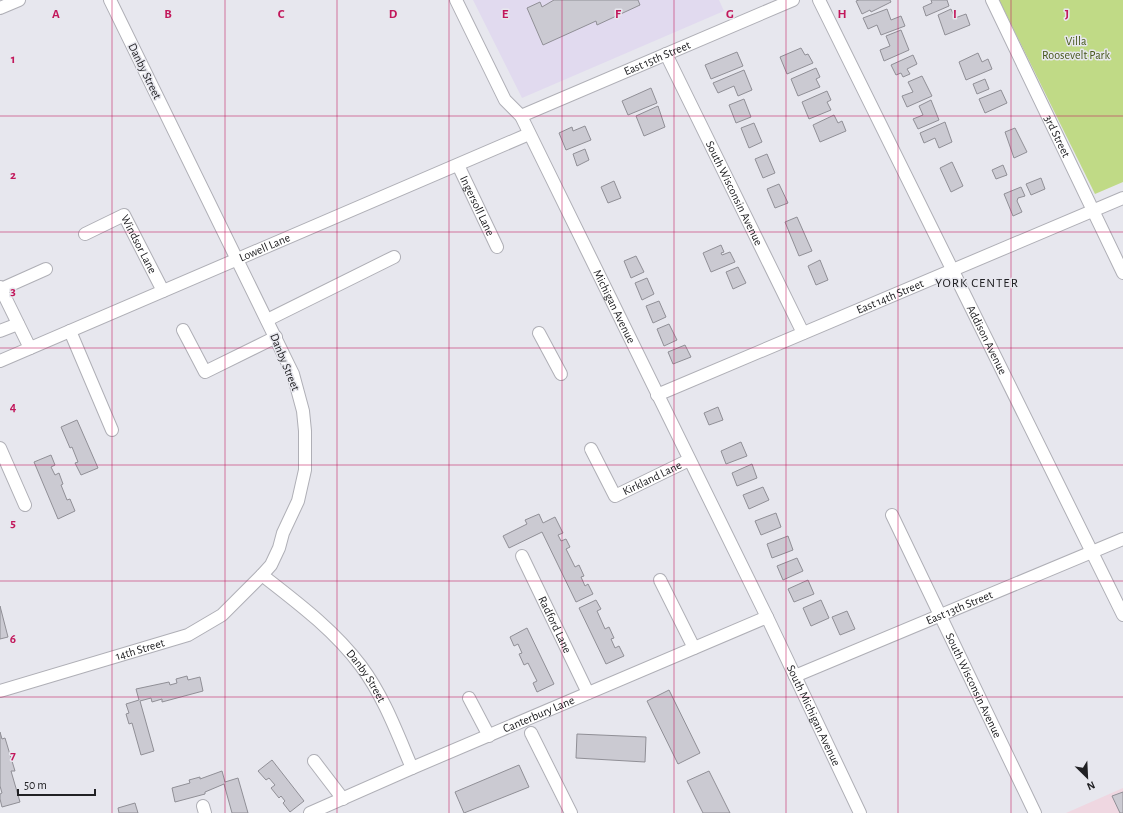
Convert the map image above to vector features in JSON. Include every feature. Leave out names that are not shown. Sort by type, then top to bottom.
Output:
[{"type":"street","points":[[0,8],[19,0]]},
{"type":"street","name":"Danby Street","points":[[110,0],[276,337],[298,390],[305,431],[306,456],[298,501],[283,533],[279,548],[262,576],[330,630],[362,667],[386,709],[412,768]]},
{"type":"street","name":"Michigan Avenue","points":[[456,0],[505,100],[521,116],[689,460],[768,617]]},
{"type":"street","name":"East 15th Street","points":[[521,116],[793,0]]},
{"type":"street","name":"Addison Avenue","points":[[819,0],[1123,615]]},
{"type":"street","name":"3rd Street","points":[[992,0],[1123,273]]},
{"type":"street","name":"South Wisconsin Avenue","points":[[666,54],[803,333]]},
{"type":"street","name":"Lowell Lane","points":[[0,361],[529,134]]},
{"type":"street","name":"Ingersoll Lane","points":[[458,165],[497,247]]},
{"type":"street","name":"East 14th Street","points":[[658,395],[1123,198]]},
{"type":"street","name":"Windsor Lane","points":[[85,234],[124,215],[163,291]]},
{"type":"street","points":[[267,320],[394,257]]},
{"type":"street","points":[[30,348],[1,288],[46,269]]},
{"type":"street","points":[[0,331],[18,324]]},
{"type":"street","points":[[183,330],[205,372],[276,337]]},
{"type":"street","points":[[70,331],[112,430]]},
{"type":"street","points":[[539,333],[561,374]]},
{"type":"street","points":[[0,448],[25,505]]},
{"type":"street","name":"Kirkland Lane","points":[[591,448],[614,496],[689,460]]},
{"type":"street","name":"South Wisconsin Avenue","points":[[892,516],[1035,813]]},
{"type":"street","name":"East 13th Street","points":[[795,676],[940,614],[1123,539]]},
{"type":"street","name":"Radford Lane","points":[[522,556],[588,694]]},
{"type":"street","name":"14th Street","points":[[0,691],[188,636],[222,615],[262,576]]},
{"type":"street","points":[[660,580],[694,648]]},
{"type":"street","name":"Canterbury Lane","points":[[310,813],[412,768],[768,617]]},
{"type":"street","name":"South Michigan Avenue","points":[[768,617],[860,813]]},
{"type":"street","points":[[469,698],[489,736]]},
{"type":"street","points":[[531,733],[571,813]]},
{"type":"street","points":[[314,762],[342,799]]},
{"type":"shaded area","points":[[473,0],[719,0],[724,11],[522,98]]},
{"type":"shaded area","points":[[1123,788],[1123,813],[1066,813]]},
{"type":"green space","name":"Villa Roosevelt Park","points":[[999,0],[1123,0],[1123,182],[1095,194]]},
{"type":"building","points":[[554,0],[638,0],[640,5],[597,25],[596,21],[543,45],[527,8],[540,2],[542,7]]},
{"type":"building","points":[[890,0],[891,2],[871,12],[870,10],[862,14],[856,1]]},
{"type":"building","points":[[931,0],[947,0],[949,6],[926,16],[923,7],[932,3]]},
{"type":"building","points":[[887,9],[891,20],[901,16],[905,26],[881,35],[877,25],[868,29],[863,18]]},
{"type":"building","points":[[951,9],[955,18],[966,14],[970,25],[945,35],[938,15]]},
{"type":"building","points":[[901,30],[909,50],[884,61],[880,50],[890,46],[886,36]]},
{"type":"building","points":[[801,48],[805,55],[808,54],[813,63],[787,74],[780,57]]},
{"type":"building","points":[[737,52],[743,66],[711,79],[705,65]]},
{"type":"building","points":[[978,53],[982,62],[988,59],[992,69],[966,80],[959,62]]},
{"type":"building","points":[[913,55],[917,64],[907,69],[910,74],[903,77],[901,73],[896,75],[891,65]]},
{"type":"building","points":[[816,68],[820,77],[816,79],[820,87],[798,96],[791,79]]},
{"type":"building","points":[[744,70],[752,90],[738,96],[734,86],[718,93],[713,83]]},
{"type":"building","points":[[922,76],[932,96],[907,107],[902,96],[913,92],[908,82]]},
{"type":"building","points":[[985,79],[989,89],[977,94],[973,84]]},
{"type":"building","points":[[651,88],[657,103],[628,115],[622,101]]},
{"type":"building","points":[[1001,90],[1007,103],[985,113],[979,99]]},
{"type":"building","points":[[827,91],[831,100],[827,102],[831,110],[809,119],[802,102]]},
{"type":"building","points":[[744,99],[751,117],[736,123],[729,105]]},
{"type":"building","points":[[931,100],[939,120],[918,129],[913,119],[923,115],[919,106]]},
{"type":"building","points":[[658,106],[665,127],[644,136],[636,116]]},
{"type":"building","points":[[834,115],[838,123],[842,121],[846,131],[820,142],[813,125]]},
{"type":"building","points":[[945,122],[952,142],[939,148],[935,138],[924,143],[920,133]]},
{"type":"building","points":[[754,123],[762,142],[749,148],[741,128]]},
{"type":"building","points":[[585,126],[591,140],[566,150],[559,133],[572,127],[573,131]]},
{"type":"building","points":[[1015,128],[1027,152],[1014,158],[1005,132]]},
{"type":"building","points":[[585,149],[589,160],[577,166],[573,154]]},
{"type":"building","points":[[767,154],[775,173],[763,178],[755,159]]},
{"type":"building","points":[[952,162],[963,186],[951,192],[940,168]]},
{"type":"building","points":[[1003,165],[1007,175],[996,179],[992,170]]},
{"type":"building","points":[[1041,178],[1045,189],[1031,195],[1026,184]]},
{"type":"building","points":[[614,181],[621,198],[608,203],[601,187]]},
{"type":"building","points":[[779,184],[788,203],[775,208],[767,189]]},
{"type":"building","points":[[1021,187],[1025,196],[1018,198],[1017,201],[1022,212],[1013,216],[1004,194]]},
{"type":"building","points":[[797,217],[812,251],[799,256],[785,222]]},
{"type":"building","points":[[721,245],[724,252],[721,253],[722,255],[730,252],[735,262],[711,272],[703,253]]},
{"type":"building","points":[[636,256],[644,272],[631,278],[624,261]]},
{"type":"building","points":[[820,260],[828,280],[816,285],[808,266]]},
{"type":"building","points":[[738,267],[746,283],[733,289],[726,272]]},
{"type":"building","points":[[647,278],[654,294],[642,300],[635,283]]},
{"type":"building","points":[[659,301],[666,317],[653,323],[646,306]]},
{"type":"building","points":[[669,324],[677,340],[664,346],[657,329]]},
{"type":"building","points":[[685,345],[691,357],[673,364],[668,352]]},
{"type":"building","points":[[718,407],[723,420],[709,425],[704,413]]},
{"type":"building","points":[[77,420],[98,468],[81,475],[75,463],[78,462],[72,447],[70,448],[61,427]]},
{"type":"building","points":[[741,442],[747,456],[726,464],[721,451]]},
{"type":"building","points":[[51,455],[55,465],[51,467],[55,475],[59,473],[63,484],[61,485],[67,500],[70,499],[75,511],[58,519],[34,462]]},
{"type":"building","points":[[752,464],[757,478],[737,486],[732,473]]},
{"type":"building","points":[[763,487],[769,500],[749,509],[743,495]]},
{"type":"building","points":[[776,513],[781,527],[761,535],[755,521]]},
{"type":"building","points":[[539,514],[543,523],[555,517],[563,533],[558,535],[561,541],[566,539],[570,547],[566,549],[575,567],[579,565],[584,576],[581,577],[585,586],[588,584],[593,594],[576,602],[542,532],[509,548],[503,536],[527,524],[525,520]]},
{"type":"building","points":[[788,536],[793,550],[772,558],[767,544]]},
{"type":"building","points":[[797,558],[803,571],[783,580],[777,566]]},
{"type":"building","points":[[808,580],[814,594],[794,602],[788,589]]},
{"type":"building","points":[[596,600],[601,609],[597,611],[605,629],[609,627],[614,638],[611,639],[615,648],[619,646],[624,656],[606,664],[579,608]]},
{"type":"building","points":[[821,600],[829,618],[811,626],[803,608]]},
{"type":"building","points":[[0,606],[8,637],[0,639]]},
{"type":"building","points":[[847,611],[855,629],[840,635],[832,617]]},
{"type":"building","points":[[527,628],[554,684],[537,692],[533,683],[537,681],[528,663],[524,665],[519,654],[522,653],[518,644],[514,646],[510,637]]},
{"type":"building","points":[[187,676],[188,680],[200,677],[203,691],[162,702],[162,699],[152,702],[151,698],[140,701],[154,751],[141,755],[132,723],[129,724],[126,714],[129,713],[126,704],[139,700],[136,689],[169,682],[170,685],[177,683],[176,679]]},
{"type":"building","points":[[669,690],[700,753],[678,764],[647,701]]},
{"type":"building","points":[[0,732],[2,739],[5,738],[15,771],[11,771],[20,802],[2,807],[0,799],[0,794],[2,793],[0,786]]},
{"type":"building","points":[[577,734],[646,737],[645,762],[576,758]]},
{"type":"building","points":[[272,760],[304,801],[290,812],[283,803],[285,801],[281,796],[279,798],[271,788],[275,785],[269,778],[266,780],[258,771]]},
{"type":"building","points":[[519,765],[529,787],[464,813],[455,792]]},
{"type":"building","points":[[222,771],[225,782],[238,778],[248,813],[232,813],[224,784],[205,792],[205,794],[175,802],[172,788],[190,783],[189,780],[200,777],[200,779]]},
{"type":"building","points":[[709,771],[730,813],[703,813],[687,781]]},
{"type":"building","points":[[1123,792],[1123,813],[1120,813],[1112,796]]},
{"type":"building","points":[[135,803],[138,813],[119,813],[118,808]]},
{"type":"district","name":"YORK CENTER","points":[[977,282]]}]
